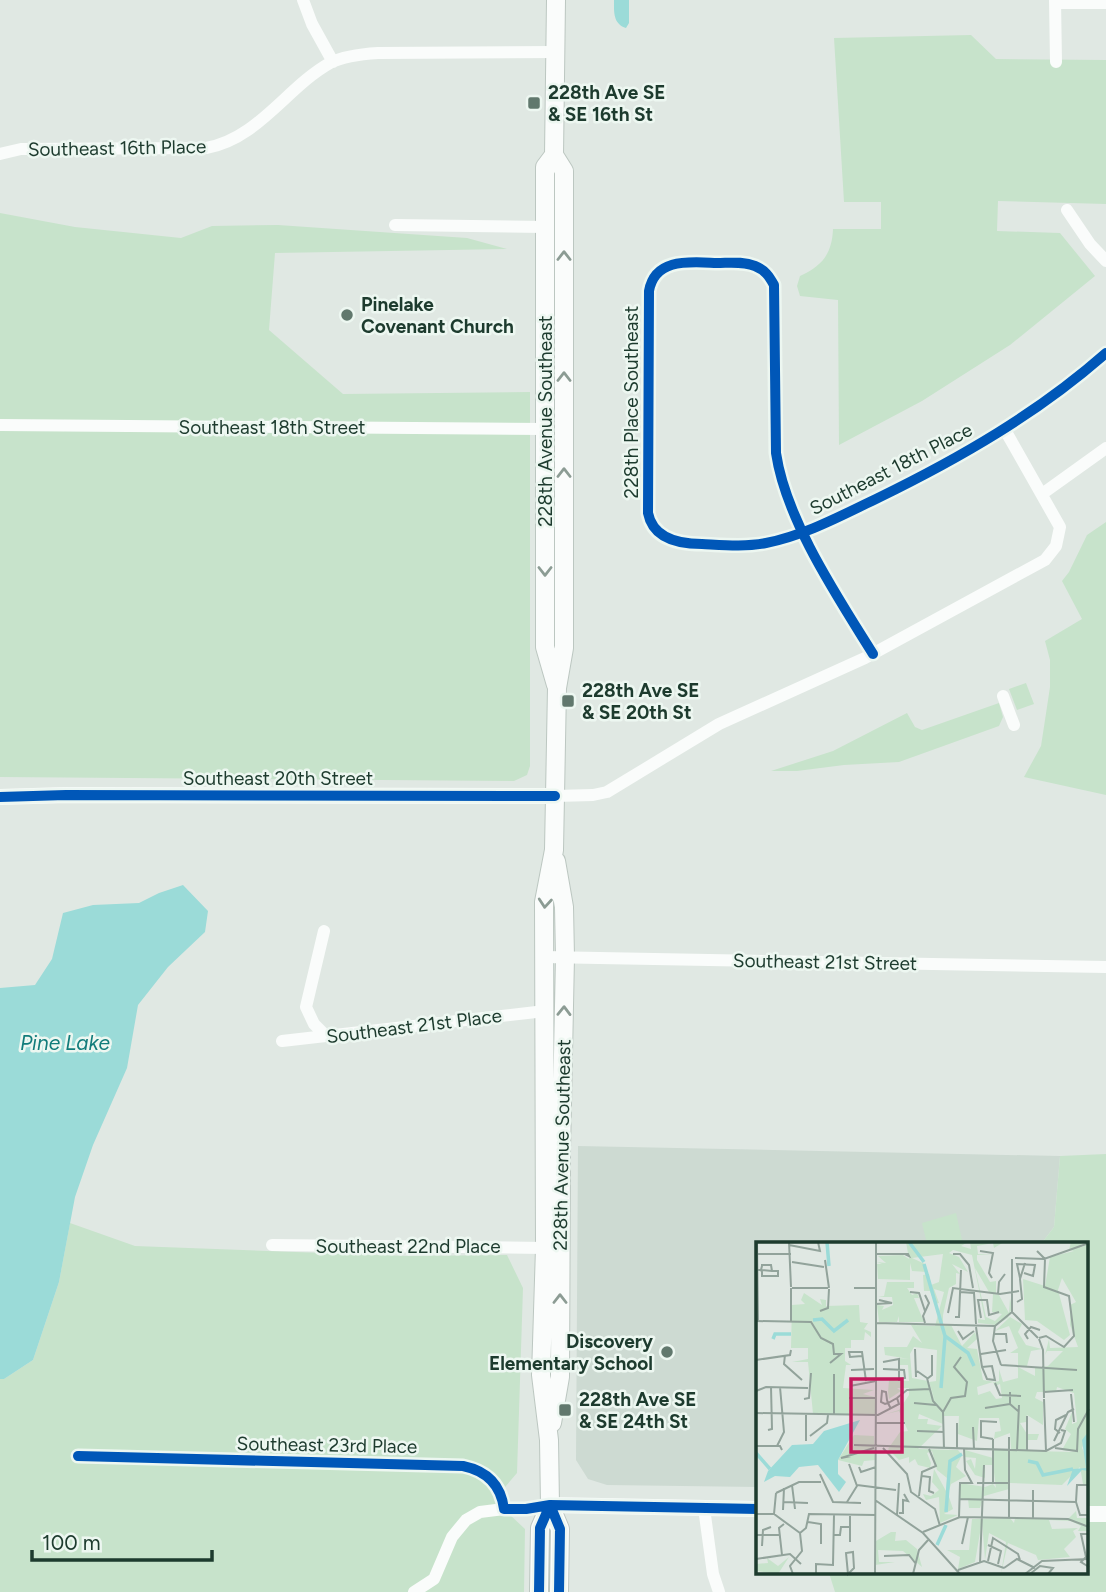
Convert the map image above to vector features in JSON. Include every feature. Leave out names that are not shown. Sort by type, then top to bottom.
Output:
[{"type":"main road","name":"228th Avenue Southeast","points":[[556,0],[554,155],[564,171],[564,648],[557,688],[554,850],[544,902],[545,1248],[541,1375],[549,1440],[550,1505],[560,1529],[559,1592]]},
{"type":"main road","name":"228th Avenue Southeast","points":[[554,155],[545,167],[545,647],[557,688]]},
{"type":"main road","name":"228th Avenue Southeast","points":[[549,1440],[560,1377],[565,957],[564,907],[554,850]]},
{"type":"main road","points":[[545,1080],[553,1114],[555,1138],[561,1153]]},
{"type":"main road","name":"228th Avenue Southeast","points":[[538,1592],[540,1528],[550,1505]]},
{"type":"street","points":[[303,0],[312,24],[333,62],[378,53],[557,52]]},
{"type":"street","points":[[1056,62],[1055,1],[1106,3]]},
{"type":"street","name":"Southeast 16th Place","points":[[0,154],[21,149],[218,146],[255,125],[294,89],[333,62]]},
{"type":"street","points":[[1067,210],[1090,244],[1106,261]]},
{"type":"street","points":[[395,225],[545,227]]},
{"type":"street","name":"228th Place Southeast","points":[[666,537],[654,529],[650,521],[649,291],[656,275],[666,267],[681,262],[746,264],[768,275],[774,285],[776,453],[779,477],[803,533]]},
{"type":"street","name":"Southeast 18th Place","points":[[666,537],[688,544],[736,545],[764,543],[803,533],[919,478],[1005,430],[1106,353]]},
{"type":"street","name":"Southeast 18th Street","points":[[0,425],[545,429]]},
{"type":"street","points":[[1005,430],[1042,494],[1106,448]]},
{"type":"street","name":"Southeast 20th Street","points":[[0,797],[555,796],[607,792],[719,724],[873,654],[1045,560],[1056,546],[1059,527],[1042,494]]},
{"type":"street","points":[[803,533],[873,654]]},
{"type":"street","points":[[1003,696],[1014,724]]},
{"type":"street","points":[[324,931],[306,1007],[314,1024],[326,1036]]},
{"type":"street","name":"Southeast 21st Street","points":[[544,957],[1106,967]]},
{"type":"street","name":"Southeast 21st Place","points":[[282,1041],[545,1011]]},
{"type":"street","name":"Southeast 22nd Place","points":[[272,1245],[545,1248]]},
{"type":"street","name":"Southeast 23rd Place","points":[[78,1457],[463,1465],[482,1472],[491,1479],[498,1488],[504,1509]]},
{"type":"street","points":[[414,1592],[435,1579],[452,1537],[466,1520],[480,1512],[550,1505],[756,1509]]},
{"type":"street","points":[[704,1508],[713,1574],[719,1592]]},
{"type":"street","points":[[1088,1514],[1106,1514]]},
{"type":"shaded area","name":"Discovery Elementary School","points":[[578,1146],[1060,1156],[1054,1227],[1043,1242],[756,1242],[756,1487],[607,1485],[588,1479],[576,1460]]},
{"type":"green space","points":[[971,35],[996,59],[1106,60],[1106,204],[998,201],[997,231],[1060,233],[1095,276],[1010,345],[922,401],[839,445],[838,300],[800,296],[797,286],[800,276],[820,263],[828,252],[833,229],[881,229],[881,202],[844,202],[834,38]]},
{"type":"green space","points":[[0,213],[75,227],[181,238],[212,226],[278,225],[467,238],[507,249],[275,253],[269,330],[343,394],[530,392],[530,766],[527,775],[514,781],[0,777]]},
{"type":"green space","points":[[1106,522],[1106,795],[1024,777],[1041,746],[1050,687],[1050,660],[1045,641],[1082,619],[1062,581],[1087,535]]},
{"type":"green space","points":[[1026,683],[1034,704],[1017,710],[1009,689]]},
{"type":"green space","points":[[999,703],[1003,717],[999,726],[899,762],[771,771],[833,751],[907,713],[915,727],[922,730]]},
{"type":"green space","points":[[1106,1154],[1106,1592],[835,1592],[829,1574],[1088,1574],[1088,1242],[1043,1242],[1054,1227],[1060,1156]]},
{"type":"green space","points":[[956,1213],[963,1242],[927,1242],[922,1223]]},
{"type":"green space","points":[[70,1223],[135,1246],[406,1256],[507,1255],[523,1288],[517,1473],[494,1500],[525,1529],[524,1592],[0,1592],[0,1379],[33,1360],[59,1282]]},
{"type":"water","points":[[614,0],[629,0],[629,23],[626,28],[616,21]]},
{"type":"water","name":"Pine Lake","points":[[183,885],[208,911],[205,932],[168,967],[138,1005],[127,1068],[93,1145],[75,1197],[59,1282],[33,1360],[0,1379],[0,988],[35,985],[52,959],[63,913],[93,905],[139,903]]},
{"type":"cycle path","points":[[873,654],[815,557],[802,531],[790,505],[782,478],[776,453],[774,285],[761,269],[750,264],[686,262],[658,272],[649,291],[648,513],[655,529],[661,534],[685,543],[758,544],[795,535],[810,530],[824,524],[909,483],[997,433],[1026,415],[1106,353]]},
{"type":"cycle path","points":[[0,797],[555,796]]},
{"type":"cycle path","points":[[78,1456],[463,1466],[479,1471],[491,1480],[500,1493],[504,1509],[550,1505],[756,1509]]},
{"type":"cycle path","points":[[550,1505],[560,1529],[559,1592]]},
{"type":"cycle path","points":[[539,1592],[540,1528],[550,1505]]},
{"type":"place","name":"228th Ave SE & SE 16th St","points":[[534,103]]},
{"type":"place","name":"Pinelake Covenant Church","points":[[347,315]]},
{"type":"place","name":"228th Ave SE & SE 20th St","points":[[568,701]]},
{"type":"place","name":"Discovery Elementary School","points":[[667,1352]]},
{"type":"place","name":"228th Ave SE & SE 24th St","points":[[565,1410]]}]
